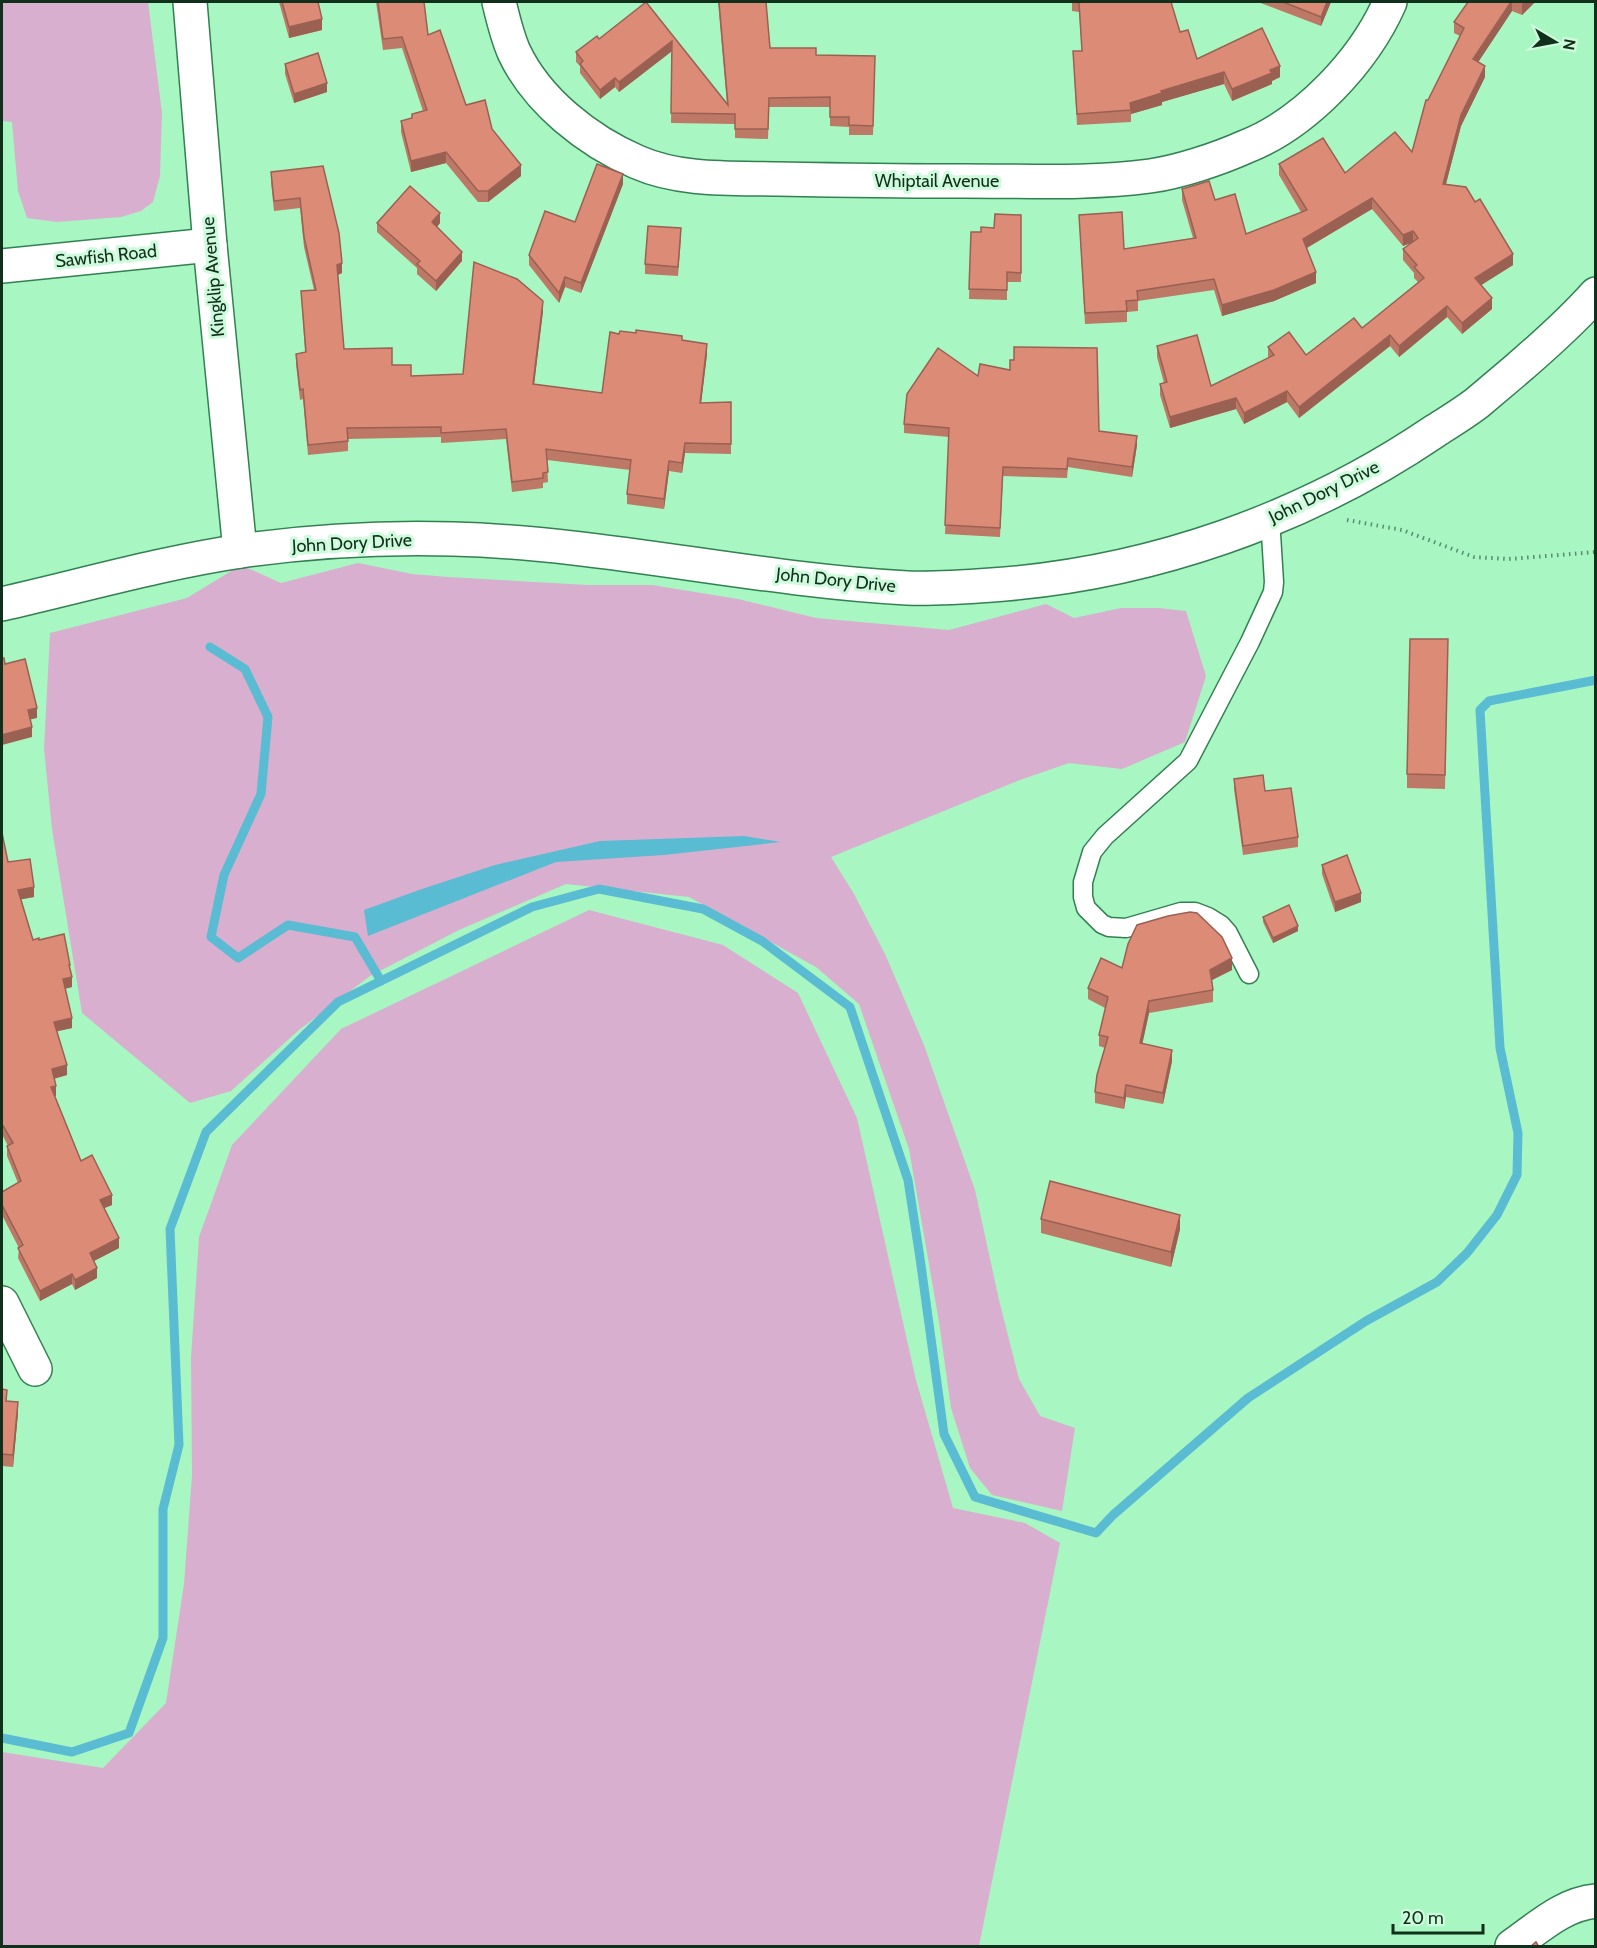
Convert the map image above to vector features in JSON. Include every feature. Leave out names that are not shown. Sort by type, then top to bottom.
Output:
[{"type":"street","name":"Kingklip Avenue","points":[[190,2],[210,245],[240,551]]},
{"type":"street","name":"Whiptail Avenue","points":[[499,2],[504,25],[515,53],[532,81],[565,116],[604,146],[639,163],[671,172],[717,178],[899,181],[1091,180],[1151,176],[1179,170],[1247,147],[1294,121],[1330,89],[1361,52],[1390,2]]},
{"type":"street","name":"Sawfish Road","points":[[2,266],[210,245]]},
{"type":"street","name":"John Dory Drive","points":[[2,604],[240,551],[354,540],[456,539],[579,549],[843,583],[912,588],[1034,582],[1110,570],[1174,554],[1270,518],[1334,491],[1403,453],[1474,405],[1544,346],[1596,294]]},
{"type":"street","points":[[2,1303],[35,1369]]},
{"type":"street","points":[[1512,1947],[1562,1911],[1576,1905],[1596,1901]]},
{"type":"lane","points":[[1249,974],[1228,933],[1208,917],[1195,912],[1181,912],[1126,928],[1109,927],[1102,924],[1086,908],[1083,882],[1092,852],[1105,836],[1188,761],[1250,642],[1273,592],[1270,518]]},
{"type":"path","points":[[1342,519],[1402,530],[1474,556],[1509,559],[1596,552]]},
{"type":"shaded area","points":[[2,2],[148,2],[162,113],[160,176],[153,202],[141,211],[121,217],[57,222],[27,218],[18,191],[12,122],[2,121]]},
{"type":"shaded area","points":[[358,563],[412,574],[448,577],[588,585],[652,585],[738,599],[816,618],[949,630],[1046,604],[1074,618],[1121,608],[1186,611],[1206,676],[1185,742],[1122,769],[1069,763],[1020,780],[831,857],[854,894],[885,954],[924,1045],[975,1190],[1019,1379],[1040,1416],[1075,1428],[1062,1511],[992,1495],[970,1468],[951,1408],[939,1322],[909,1149],[859,1004],[816,967],[689,897],[566,884],[459,930],[370,976],[299,1030],[231,1091],[190,1103],[82,1013],[52,829],[44,749],[50,633],[187,598],[241,565],[281,583]]},
{"type":"shaded area","points":[[589,910],[723,945],[798,993],[857,1118],[916,1380],[953,1508],[1025,1523],[1060,1543],[979,1946],[2,1946],[2,1752],[103,1768],[166,1703],[184,1584],[192,1475],[191,1358],[199,1237],[232,1145],[341,1029]]},
{"type":"water","points":[[744,836],[781,842],[664,855],[556,862],[368,936],[364,910],[495,865],[600,841]]},
{"type":"building","points":[[282,2],[318,2],[322,19],[289,27]]},
{"type":"building","points":[[378,2],[424,2],[428,35],[440,30],[466,105],[485,100],[492,129],[521,165],[488,191],[478,191],[446,152],[411,161],[401,121],[412,118],[412,114],[427,110],[402,37],[383,39]]},
{"type":"building","points":[[646,2],[728,105],[719,2],[766,2],[770,48],[816,48],[816,55],[875,56],[873,126],[849,125],[849,117],[830,117],[830,97],[769,98],[768,129],[735,129],[735,114],[671,113],[672,41],[619,82],[615,78],[600,90],[580,64],[583,61],[576,52],[597,36],[599,39]]},
{"type":"building","points":[[1079,2],[1171,2],[1180,32],[1188,30],[1197,59],[1262,28],[1280,66],[1270,70],[1272,73],[1232,89],[1224,72],[1130,103],[1131,110],[1077,114],[1073,51],[1082,51]]},
{"type":"building","points":[[1283,2],[1327,2],[1321,17]]},
{"type":"building","points":[[1468,2],[1511,2],[1473,59],[1485,66],[1461,115],[1443,184],[1466,187],[1475,202],[1480,199],[1513,254],[1475,278],[1492,298],[1462,323],[1447,306],[1399,346],[1390,335],[1299,407],[1287,391],[1244,413],[1236,398],[1170,417],[1160,384],[1167,382],[1157,346],[1197,335],[1211,386],[1274,355],[1268,347],[1289,332],[1306,355],[1354,318],[1362,328],[1424,278],[1414,267],[1417,265],[1403,249],[1418,238],[1413,231],[1403,235],[1372,198],[1303,239],[1316,272],[1274,290],[1222,305],[1214,279],[1137,291],[1138,300],[1126,301],[1127,311],[1085,313],[1079,215],[1122,212],[1124,249],[1196,238],[1182,189],[1209,181],[1215,200],[1235,194],[1246,234],[1307,210],[1279,164],[1323,138],[1345,173],[1395,132],[1412,152],[1426,100],[1464,28],[1454,22]]},
{"type":"building","points":[[318,53],[327,83],[294,94],[285,64]]},
{"type":"building","points":[[597,164],[623,174],[581,283],[565,277],[559,293],[529,255],[545,211],[575,222]]},
{"type":"building","points":[[323,166],[339,233],[342,263],[337,265],[344,349],[392,348],[392,365],[411,365],[411,376],[463,374],[474,262],[517,279],[543,301],[533,384],[602,393],[610,332],[636,333],[636,330],[682,336],[682,340],[707,344],[700,403],[731,402],[731,444],[685,443],[682,463],[669,461],[664,499],[627,494],[631,460],[546,449],[548,472],[543,473],[543,478],[512,482],[506,429],[441,433],[441,427],[347,428],[348,441],[308,445],[303,389],[300,390],[296,354],[306,352],[301,291],[316,290],[304,237],[300,198],[274,201],[271,172]]},
{"type":"building","points":[[410,186],[440,213],[432,222],[462,252],[436,281],[417,264],[420,261],[377,223]]},
{"type":"building","points":[[995,214],[1021,215],[1021,273],[1007,272],[1007,290],[969,289],[971,232],[981,232],[981,227],[994,228]]},
{"type":"building","points":[[648,226],[681,228],[678,267],[645,264]]},
{"type":"building","points":[[1014,347],[1097,348],[1099,431],[1137,436],[1132,467],[1068,458],[1067,469],[1003,467],[1000,528],[945,525],[949,428],[904,424],[907,394],[938,348],[978,376],[980,364],[1010,370],[1010,360],[1014,360]]},
{"type":"building","points":[[1410,639],[1448,639],[1445,775],[1407,774]]},
{"type":"building","points":[[2,658],[5,664],[25,659],[37,708],[28,710],[32,727],[2,735]]},
{"type":"building","points":[[1263,775],[1265,791],[1291,788],[1298,837],[1243,846],[1234,779]]},
{"type":"building","points":[[2,833],[8,862],[30,859],[34,887],[18,890],[33,940],[64,934],[72,977],[63,979],[72,1018],[54,1022],[67,1065],[52,1069],[56,1086],[51,1087],[81,1161],[92,1155],[112,1195],[100,1200],[119,1238],[90,1253],[97,1268],[75,1280],[72,1274],[40,1291],[18,1248],[23,1245],[2,1205],[2,1192],[21,1181],[7,1146],[13,1143],[2,1124]]},
{"type":"building","points":[[1347,855],[1361,893],[1335,902],[1322,865]]},
{"type":"building","points":[[1289,905],[1298,926],[1273,938],[1263,917]]},
{"type":"building","points":[[1190,912],[1197,913],[1222,937],[1232,958],[1210,970],[1213,990],[1149,1001],[1140,1043],[1172,1050],[1163,1093],[1126,1085],[1124,1098],[1095,1092],[1097,1075],[1108,1037],[1099,1035],[1108,997],[1088,988],[1101,958],[1122,968],[1128,944],[1137,925]]},
{"type":"building","points":[[1050,1181],[1180,1215],[1171,1252],[1041,1219]]},
{"type":"building","points":[[2,1389],[7,1390],[6,1401],[18,1402],[13,1455],[2,1454]]},
{"type":"waterway","points":[[210,647],[245,669],[268,717],[261,794],[224,875],[211,937],[238,958],[288,925],[355,937],[381,981]]},
{"type":"waterway","points":[[2,1738],[72,1752],[129,1733],[163,1638],[163,1509],[179,1445],[170,1229],[206,1132],[338,1002],[532,907],[599,889],[703,909],[762,941],[850,1007],[908,1180],[944,1434],[975,1497],[1096,1533],[1113,1515],[1248,1398],[1366,1321],[1437,1282],[1467,1253],[1497,1215],[1517,1175],[1518,1133],[1500,1048],[1480,710],[1489,701],[1596,680]]}]
